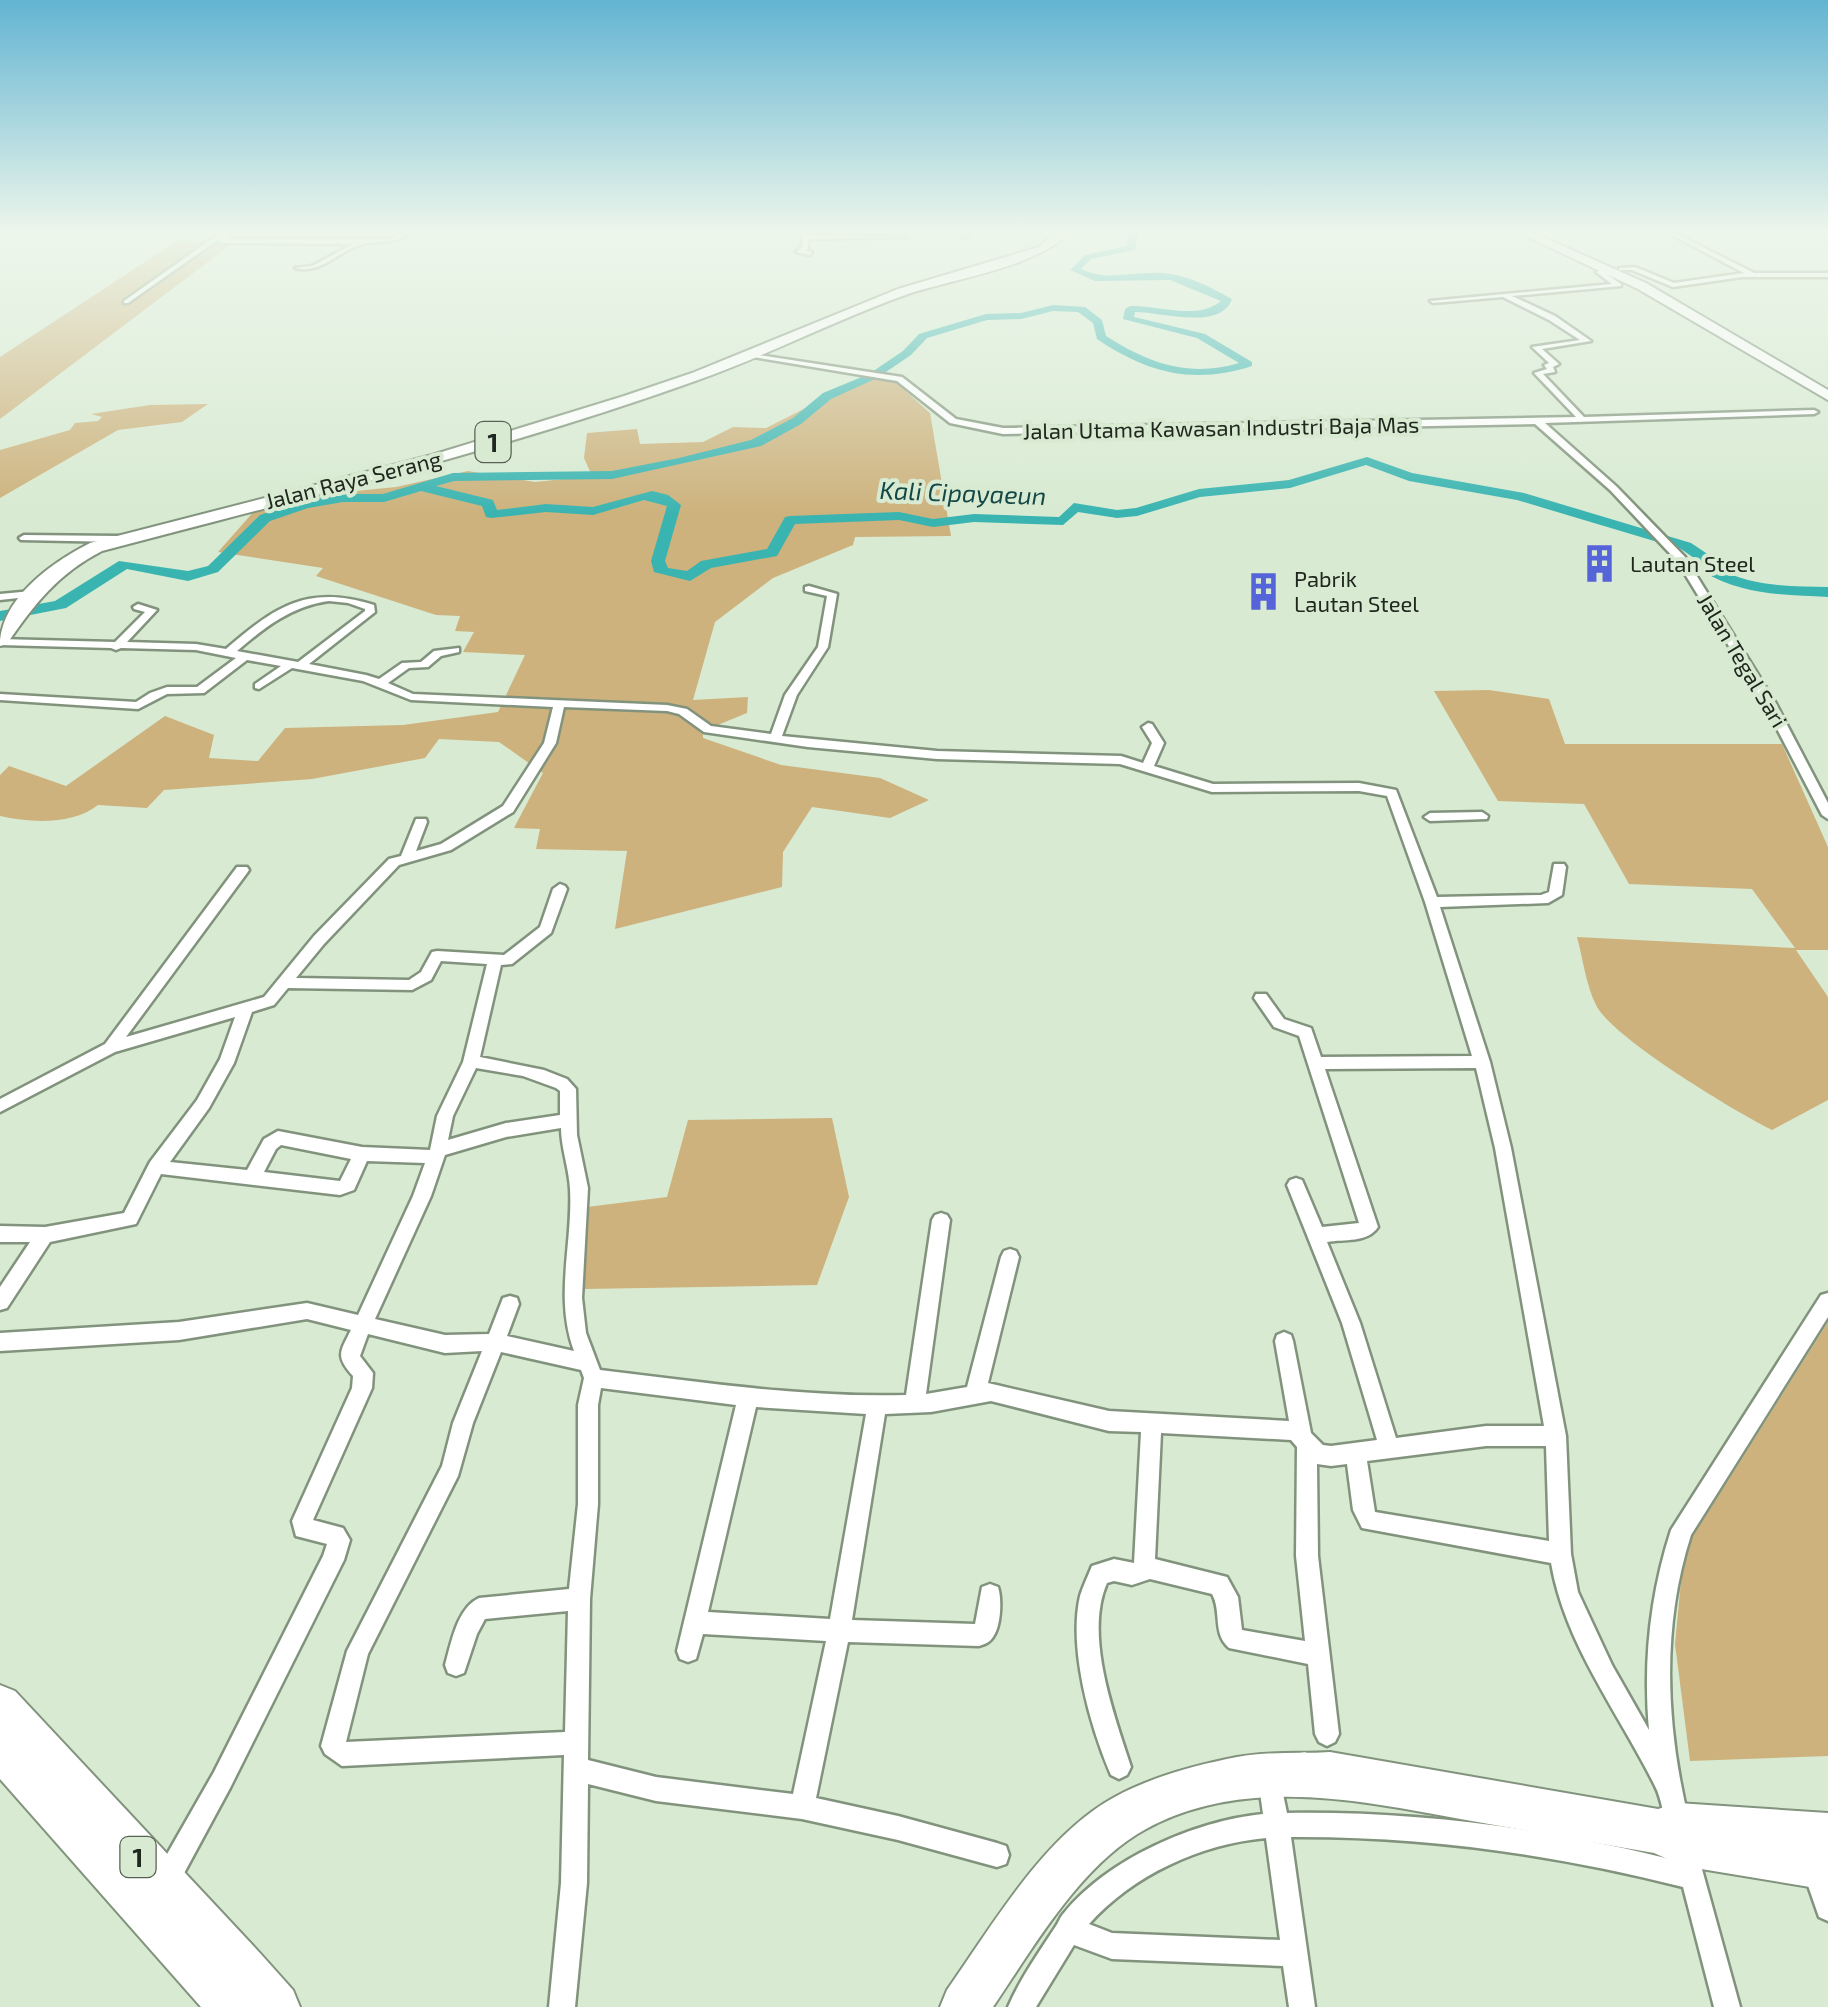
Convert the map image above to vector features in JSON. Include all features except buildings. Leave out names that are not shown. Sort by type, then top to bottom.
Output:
[{"type":"highway","name":"Jalan Raya Serang","points":[[1,639],[30,596],[56,568],[118,539],[466,450],[684,380],[812,327]]},
{"type":"highway","points":[[1711,327],[1828,396]]},
{"type":"highway","points":[[1728,327],[1828,384]]},
{"type":"highway","name":"1","points":[[0,1706],[164,1884],[211,1956],[233,2007]]},
{"type":"highway","name":"1","points":[[0,1746],[211,1956],[276,2007]]},
{"type":"highway","points":[[964,2007],[1043,1894],[1103,1833],[1128,1814],[1176,1794],[1269,1776],[1330,1774],[1678,1844],[1823,1856]]},
{"type":"street","points":[[1565,327],[1587,341],[1536,347],[1556,364],[1548,365],[1552,370],[1538,374],[1581,418]]},
{"type":"street","name":"Jalan Utama Kawasan Industri Baja Mas","points":[[745,355],[899,378],[953,421],[1003,431],[1537,421]]},
{"type":"street","points":[[1537,421],[1814,412]]},
{"type":"street","name":"Jalan Tegal Sari","points":[[1537,421],[1587,463],[1680,560],[1769,702],[1828,815]]},
{"type":"street","points":[[24,538],[118,539]]},
{"type":"street","points":[[775,740],[791,695],[826,635],[832,594],[810,589]]},
{"type":"street","points":[[0,596],[30,596]]},
{"type":"street","points":[[228,652],[296,602],[330,599],[370,607],[370,612],[259,686]]},
{"type":"street","points":[[116,647],[152,610],[138,606]]},
{"type":"street","points":[[1,639],[116,647],[176,645],[228,652],[380,684],[411,697],[668,708],[683,711],[708,729],[775,740],[936,756],[1120,760],[1212,788],[1386,790],[1417,817],[1432,902],[1482,1062],[1502,1148],[1556,1436],[1560,1554],[1575,1613],[1664,1778]]},
{"type":"street","points":[[380,684],[406,665],[424,665],[438,653],[455,650]]},
{"type":"street","points":[[0,696],[138,706],[156,691],[200,691],[245,656]]},
{"type":"street","points":[[0,1106],[110,1048],[269,1001],[319,940],[362,900],[394,862],[446,846],[508,810],[550,743],[559,705]]},
{"type":"street","points":[[1148,727],[1158,743],[1148,766]]},
{"type":"street","points":[[1417,817],[1482,816]]},
{"type":"street","points":[[406,858],[421,822]]},
{"type":"street","points":[[1432,902],[1543,900],[1554,894],[1559,867]]},
{"type":"street","points":[[110,1048],[242,870]]},
{"type":"street","points":[[288,982],[412,984],[426,976],[438,956],[507,960],[542,935],[551,923],[560,889]]},
{"type":"street","points":[[164,1884],[222,1780],[333,1560],[339,1540],[336,1535],[302,1529],[302,1521],[362,1388],[363,1373],[350,1359],[350,1352],[437,1154],[445,1116],[471,1062],[495,960]]},
{"type":"street","points":[[1262,998],[1279,1023],[1306,1032],[1369,1226],[1366,1230],[1323,1234],[1318,1240]]},
{"type":"street","points":[[0,1234],[45,1235],[126,1222],[156,1167],[203,1104],[228,1059],[246,1009]]},
{"type":"street","points":[[471,1062],[494,1063],[565,1083],[578,1188],[573,1298],[578,1333],[592,1370],[588,1504],[579,1599],[574,1884],[562,2007]]},
{"type":"street","points":[[1315,1063],[1482,1062]]},
{"type":"street","points":[[252,1178],[270,1144],[278,1138],[362,1154],[437,1154],[506,1130],[568,1120]]},
{"type":"street","points":[[156,1167],[340,1188],[348,1184],[362,1154]]},
{"type":"street","points":[[1296,1185],[1351,1323],[1390,1449]]},
{"type":"street","points":[[915,1403],[941,1220]]},
{"type":"street","points":[[0,1302],[45,1235]]},
{"type":"street","points":[[975,1395],[1010,1258]]},
{"type":"street","points":[[1727,2007],[1678,1844],[1664,1778],[1658,1652],[1671,1558],[1682,1530],[1828,1301]]},
{"type":"street","points":[[510,1304],[463,1423],[451,1469],[358,1651],[334,1746],[342,1754],[577,1744]]},
{"type":"street","points":[[0,1342],[180,1331],[307,1311],[445,1344],[497,1342],[592,1370],[748,1398],[877,1405],[1003,1393],[1085,1418],[1151,1426],[1290,1431],[1318,1454],[1356,1455],[1486,1436],[1556,1436]]},
{"type":"street","points":[[1284,1340],[1304,1440],[1306,1538],[1327,1734]]},
{"type":"street","points":[[688,1651],[748,1398]]},
{"type":"street","points":[[802,1807],[840,1631],[877,1405]]},
{"type":"street","points":[[1144,1568],[1151,1426]]},
{"type":"street","points":[[1356,1455],[1363,1510],[1369,1521],[1560,1554]]},
{"type":"street","points":[[1119,1767],[1092,1660],[1088,1609],[1100,1574],[1114,1570],[1132,1574],[1144,1568],[1219,1585],[1228,1597],[1230,1634],[1237,1640],[1318,1655]]},
{"type":"street","points":[[694,1622],[979,1635],[984,1630],[990,1595]]},
{"type":"street","points":[[456,1665],[467,1629],[479,1608],[579,1599]]},
{"type":"street","points":[[577,1769],[656,1788],[802,1807],[997,1855]]},
{"type":"street","points":[[1269,1776],[1302,2007]]},
{"type":"street","points":[[1021,2007],[1072,1922],[1107,1888],[1143,1867],[1227,1832],[1276,1826],[1381,1825],[1534,1842],[1678,1844]]},
{"type":"street","points":[[1823,1856],[1828,1908]]},
{"type":"street","points":[[1072,1922],[1082,1936],[1112,1946],[1294,1954]]},
{"type":"shaded area","points":[[46,327],[122,327],[0,419],[0,357]]},
{"type":"shaded area","points":[[869,376],[892,379],[930,413],[951,536],[855,537],[853,545],[773,578],[715,622],[693,700],[748,697],[747,713],[703,731],[703,738],[781,765],[880,778],[929,800],[890,818],[812,807],[783,852],[782,887],[615,929],[627,851],[536,849],[540,829],[514,828],[543,773],[499,742],[439,739],[425,758],[312,779],[164,790],[147,808],[98,805],[88,812],[51,821],[0,816],[0,775],[9,766],[66,786],[165,716],[214,735],[209,758],[258,761],[285,728],[403,725],[498,712],[525,655],[463,652],[474,632],[455,631],[460,616],[436,615],[316,576],[323,568],[218,552],[264,500],[396,487],[468,471],[535,482],[592,476],[584,458],[587,433],[637,429],[640,444],[703,442],[733,427],[766,428]]},
{"type":"shaded area","points":[[208,404],[182,422],[118,430],[0,498],[0,450],[102,417],[91,414],[150,405]]},
{"type":"shaded area","points":[[1489,690],[1549,699],[1565,744],[1782,744],[1828,847],[1828,950],[1796,950],[1828,997],[1828,1100],[1772,1130],[1676,1073],[1607,1019],[1593,997],[1577,937],[1795,948],[1752,889],[1629,884],[1584,804],[1498,801],[1434,691]]},
{"type":"shaded area","points":[[832,1118],[849,1197],[817,1285],[584,1289],[587,1207],[667,1197],[688,1120]]},
{"type":"shaded area","points":[[1828,1322],[1828,1756],[1690,1761],[1675,1644],[1684,1550]]},
{"type":"waterway","points":[[0,616],[60,605],[124,564],[188,576],[213,569],[265,518],[305,504],[343,498],[384,498],[453,477],[612,475],[756,443],[797,421],[827,396],[873,376],[907,353],[923,336],[954,327]]},
{"type":"waterway","points":[[1099,327],[1101,337],[1118,348],[1172,371],[1209,373],[1248,364],[1201,336],[1161,327]]},
{"type":"waterway","name":"Kali Cipayaeun","points":[[421,487],[488,503],[491,514],[546,508],[593,511],[643,496],[663,498],[674,505],[658,561],[662,572],[690,576],[706,564],[772,553],[790,520],[899,516],[933,523],[974,518],[1063,521],[1074,507],[1117,514],[1137,512],[1199,493],[1290,484],[1367,461],[1409,477],[1519,496],[1686,546],[1713,564],[1709,569],[1736,582],[1828,592]]},
{"type":"place","name":"Lautan Steel","points":[[1600,563]]},
{"type":"place","name":"Pabrik Lautan Steel","points":[[1264,591]]}]
